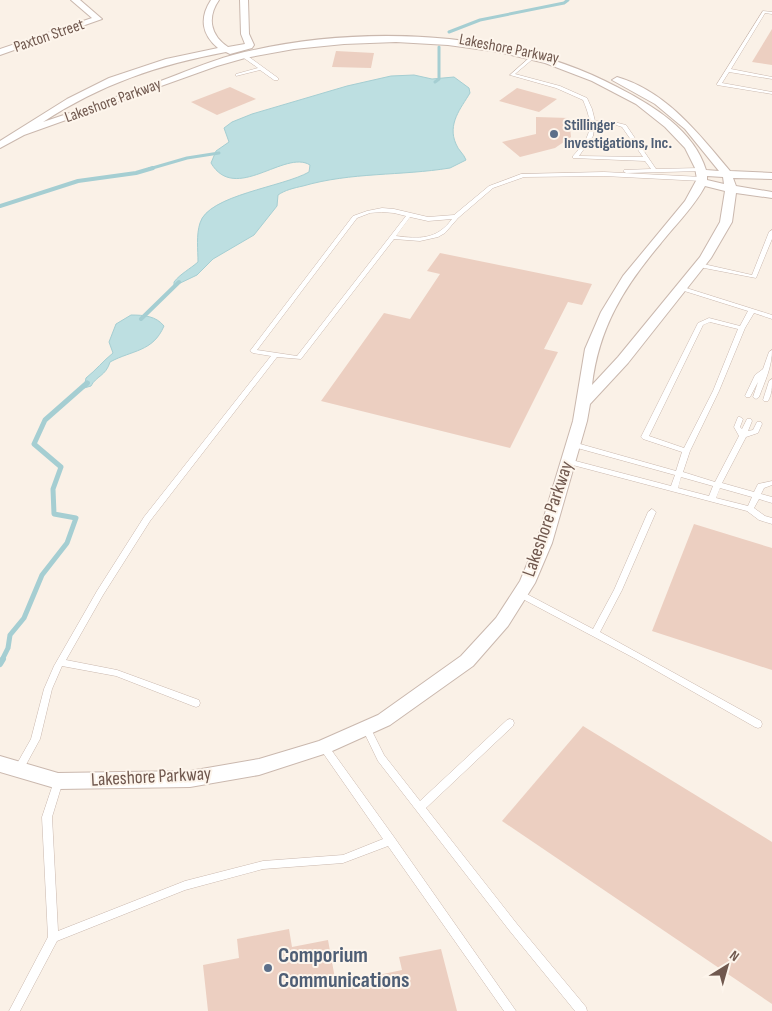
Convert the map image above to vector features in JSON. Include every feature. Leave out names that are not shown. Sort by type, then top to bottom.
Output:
[{"type":"street","name":"Paxton Street","points":[[0,52],[98,19],[75,0]]},
{"type":"street","points":[[214,0],[207,16],[210,35],[224,50],[243,55],[250,45],[245,34],[244,0]]},
{"type":"street","name":"Lakeshore Parkway","points":[[0,145],[22,132],[50,111],[95,87],[136,71],[250,45],[322,37],[385,34],[466,39],[588,68],[636,88],[658,102],[688,127],[727,174],[731,189],[726,222],[699,265],[622,360],[585,401]]},
{"type":"street","name":"Lakeshore Parkway","points":[[0,764],[58,781],[190,779],[259,767],[324,747],[384,720],[466,661],[502,622],[527,583],[544,543],[585,401],[590,352],[618,291],[654,243],[683,211],[701,176],[694,155],[678,132],[648,108],[625,93],[535,55],[464,44],[384,40],[326,42],[243,55],[22,132]]},
{"type":"street","points":[[701,176],[727,174],[772,176]]},
{"type":"street","points":[[701,176],[731,189],[772,195]]},
{"type":"lane","points":[[772,13],[764,12],[719,84],[772,93]]},
{"type":"lane","points":[[243,55],[276,79]]},
{"type":"lane","points":[[535,55],[512,75],[558,87],[584,99],[590,110],[592,122],[591,140],[575,157],[646,159]]},
{"type":"lane","points":[[238,75],[262,68]]},
{"type":"lane","points":[[728,70],[772,78]]},
{"type":"lane","points":[[592,122],[610,122],[624,126],[654,170]]},
{"type":"lane","points":[[604,174],[654,170],[701,176]]},
{"type":"lane","points":[[392,237],[425,240],[440,235],[449,229],[456,217],[491,187],[523,175],[701,176]]},
{"type":"lane","points":[[409,215],[299,358],[252,351],[354,216],[388,209],[428,219],[456,217]]},
{"type":"lane","points":[[699,265],[754,277],[772,232]]},
{"type":"lane","points":[[680,288],[772,318]]},
{"type":"lane","points":[[674,489],[686,451],[716,392],[742,328],[752,310]]},
{"type":"lane","points":[[686,451],[645,438],[700,324],[709,320],[742,328]]},
{"type":"lane","points":[[756,398],[772,352]]},
{"type":"lane","points":[[19,769],[36,739],[48,689],[60,662],[100,593],[147,519],[276,354]]},
{"type":"lane","points":[[766,369],[772,380],[766,400]]},
{"type":"lane","points":[[748,396],[758,374],[766,369]]},
{"type":"lane","points":[[740,419],[737,427],[743,436]]},
{"type":"lane","points":[[712,499],[749,421]]},
{"type":"lane","points":[[743,436],[756,431],[759,424]]},
{"type":"lane","points":[[573,444],[772,500]]},
{"type":"lane","points":[[568,461],[750,509],[762,518],[772,521]]},
{"type":"lane","points":[[750,509],[761,486],[772,483]]},
{"type":"lane","points":[[595,633],[618,590],[652,512]]},
{"type":"lane","points":[[520,594],[595,633],[758,724]]},
{"type":"lane","points":[[60,662],[117,673],[196,704]]},
{"type":"lane","points":[[420,807],[510,723]]},
{"type":"lane","points":[[366,728],[382,758],[513,927],[582,1011]]},
{"type":"lane","points":[[324,747],[511,1011]]},
{"type":"lane","points":[[14,1011],[53,938],[47,817],[58,781]]},
{"type":"lane","points":[[53,938],[185,886],[263,865],[343,858],[391,840]]},
{"type":"water","points":[[414,75],[432,79],[454,77],[469,88],[470,93],[459,110],[453,130],[456,144],[466,160],[450,168],[339,178],[293,188],[278,195],[277,206],[254,235],[213,259],[197,275],[174,286],[176,279],[198,262],[199,228],[206,213],[217,205],[231,199],[309,172],[310,165],[300,162],[287,164],[246,177],[233,178],[221,174],[211,163],[216,151],[229,142],[224,128],[232,122],[252,114],[347,86],[391,76]]},
{"type":"water","points":[[131,315],[149,317],[157,320],[164,326],[159,335],[148,346],[110,362],[104,373],[91,386],[84,388],[86,378],[113,353],[109,342],[116,324]]},
{"type":"building","points":[[772,29],[772,65],[752,62]]},
{"type":"building","points":[[336,51],[374,53],[371,68],[332,67]]},
{"type":"building","points":[[230,87],[256,99],[217,115],[191,102]]},
{"type":"building","points":[[517,88],[557,99],[539,112],[499,101]]},
{"type":"building","points":[[536,117],[569,118],[571,137],[555,148],[520,157],[502,142],[536,134]]},
{"type":"building","points":[[440,253],[592,284],[582,305],[568,302],[544,349],[558,352],[510,448],[321,401],[384,313],[410,319],[440,274],[427,271]]},
{"type":"building","points":[[694,524],[772,548],[772,670],[652,631]]},
{"type":"building","points":[[583,726],[772,842],[772,1004],[502,821]]},
{"type":"building","name":"Comporium Communications","points":[[289,929],[292,947],[328,940],[336,984],[402,970],[399,957],[441,949],[457,1011],[208,1011],[203,965],[239,958],[237,939]]},
{"type":"waterway","points":[[449,32],[480,20],[564,3],[568,0]]},
{"type":"waterway","points":[[435,82],[439,79],[439,47]]},
{"type":"waterway","points":[[149,169],[187,158],[219,153]]},
{"type":"waterway","points":[[0,206],[78,181],[136,173],[153,168]]},
{"type":"waterway","points":[[141,319],[179,282]]},
{"type":"waterway","points":[[2,660],[8,648],[10,635],[24,618],[42,575],[67,543],[76,518],[54,514],[53,489],[61,467],[34,444],[45,420],[87,383]]},
{"type":"waterway","points":[[0,664],[3,659]]},
{"type":"place","name":"Stillinger Investigations, Inc.","points":[[554,134]]},
{"type":"place","name":"Comporium Communications","points":[[268,968]]}]
